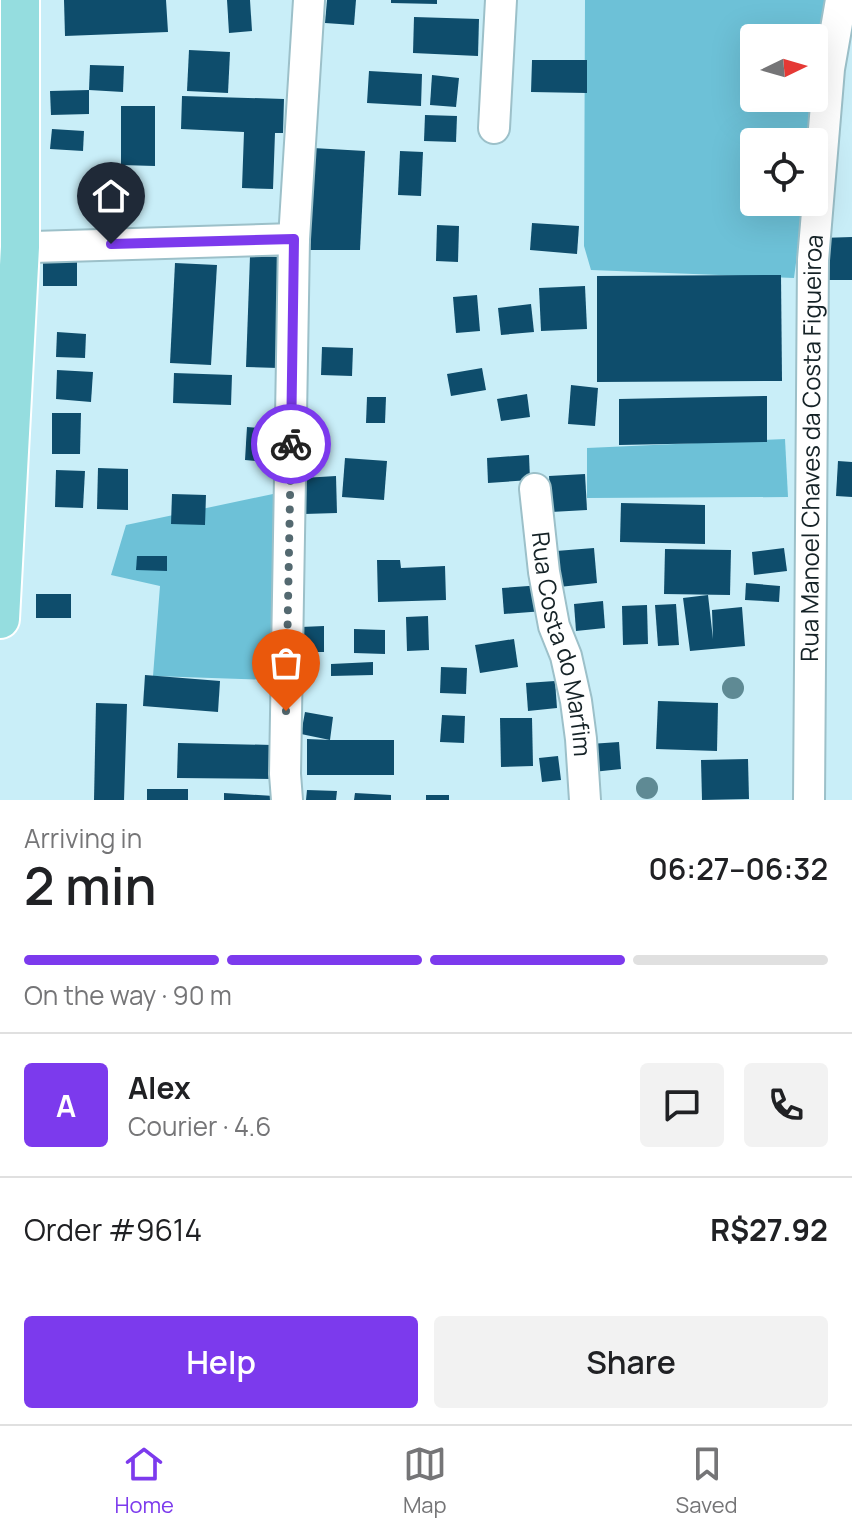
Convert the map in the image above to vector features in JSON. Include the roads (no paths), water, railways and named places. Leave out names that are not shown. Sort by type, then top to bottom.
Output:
[{"type":"main road","points":[[0,619],[20,0]]},
{"type":"street","points":[[287,800],[285,758],[294,239],[309,0]]},
{"type":"street","points":[[494,128],[501,0]]},
{"type":"street","name":"Rua Manoel Chaves da Costa Figueiroa","points":[[809,800],[813,260],[829,69],[841,0]]},
{"type":"street","points":[[10,247],[294,239]]},
{"type":"street","name":"Rua Costa do Marfim","points":[[535,489],[544,572],[554,626],[566,656],[576,701],[585,800]]}]
